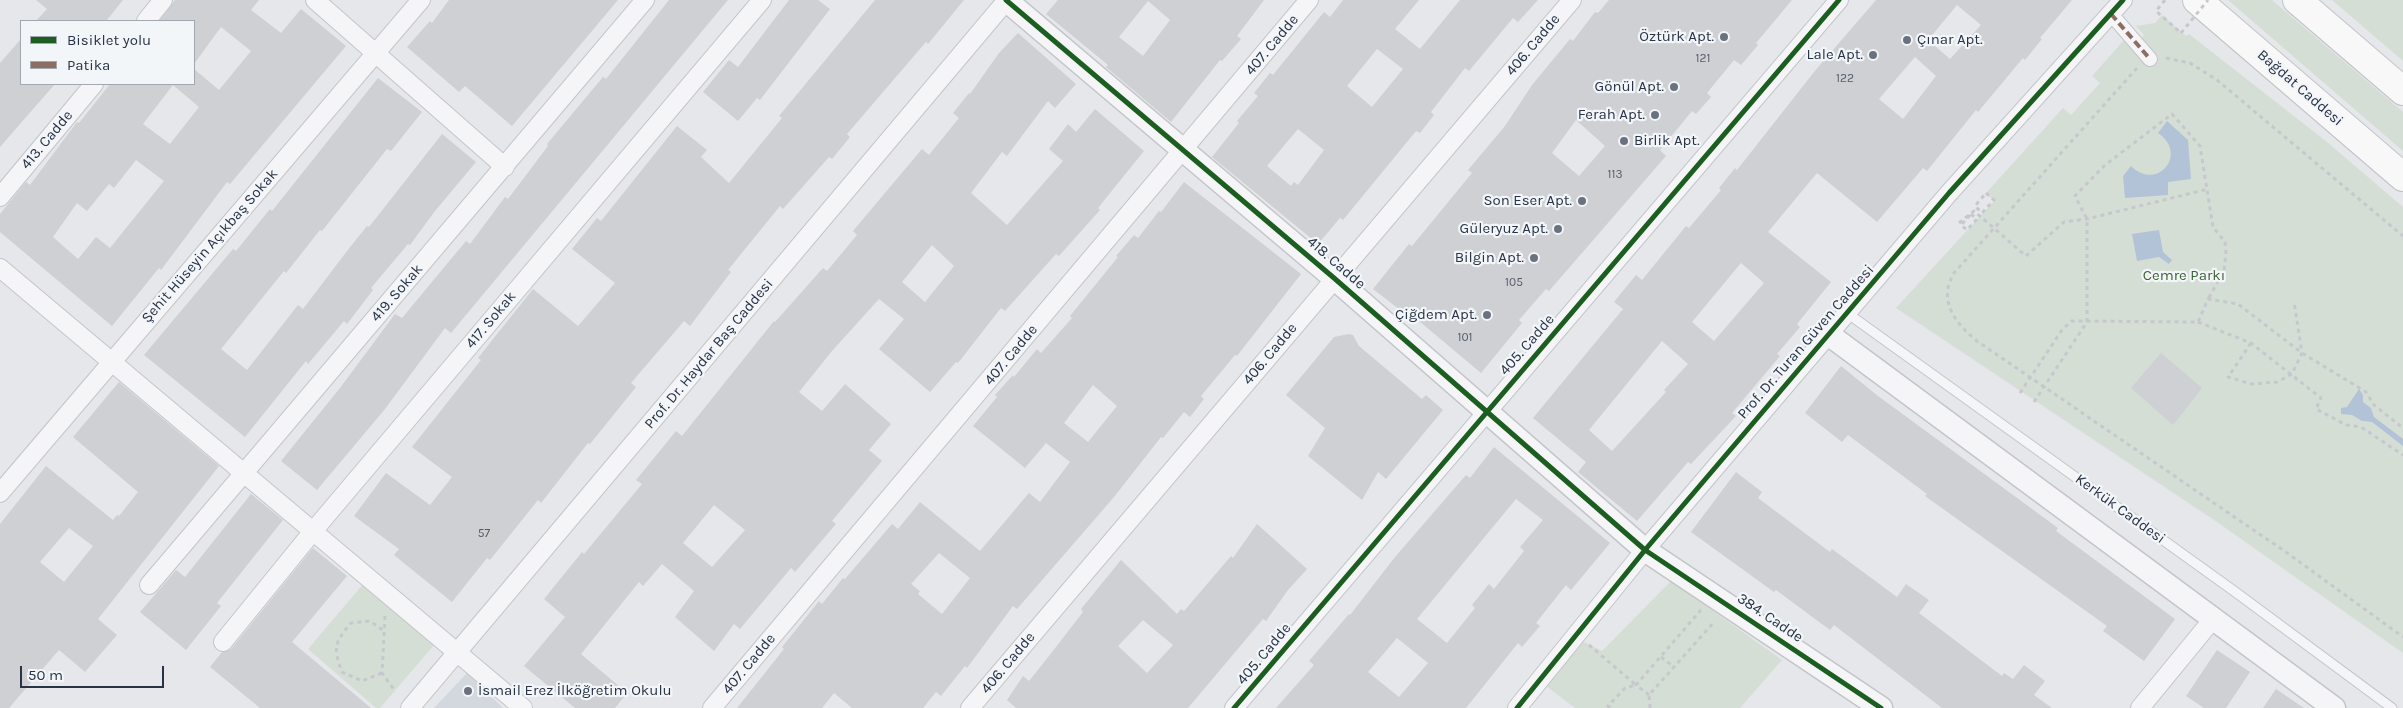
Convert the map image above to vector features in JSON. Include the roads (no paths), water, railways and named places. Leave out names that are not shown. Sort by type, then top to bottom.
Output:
[{"type":"main road","name":"Bağdat Caddesi","points":[[2197,0],[2403,177]]},
{"type":"main road","points":[[2297,0],[2403,91]]},
{"type":"street","points":[[147,20],[163,0]]},
{"type":"street","points":[[315,0],[505,167]]},
{"type":"street","name":"Şehit Hüseyin Açıkbaş Sokak","points":[[0,493],[421,0]]},
{"type":"street","name":"419. Sokak","points":[[149,585],[645,0]]},
{"type":"street","name":"417. Sokak","points":[[223,642],[314,530],[762,0]]},
{"type":"street","name":"418. Cadde","points":[[1007,0],[1334,278],[1644,550]]},
{"type":"street","name":"Prof. Dr. Haydar Baş Caddesi","points":[[410,708],[1007,0]]},
{"type":"street","name":"407. Cadde","points":[[712,708],[1185,150],[1309,0]]},
{"type":"street","name":"406. Cadde","points":[[970,708],[1572,0]]},
{"type":"street","name":"405. Cadde","points":[[1234,708],[1839,0]]},
{"type":"street","name":"Prof. Dr. Turan Güven Caddesi","points":[[1522,706],[1644,550],[1828,334],[1949,193],[2124,0]]},
{"type":"street","points":[[2111,14],[2150,59]]},
{"type":"street","name":"413. Cadde","points":[[0,197],[93,85]]},
{"type":"street","points":[[0,268],[524,708]]},
{"type":"street","name":"Kerkük Caddesi","points":[[1828,334],[2334,708]]},
{"type":"street","name":"384. Cadde","points":[[1644,550],[1881,708]]},
{"type":"street","points":[[2140,708],[2214,619]]},
{"type":"lane","name":"Kerkük Caddesi","points":[[1847,313],[2226,585],[2392,708]]},
{"type":"water","points":[[2167,121],[2188,140],[2191,179],[2168,182],[2168,195],[2125,198],[2123,176],[2131,166],[2141,173],[2151,175],[2159,173],[2170,160],[2171,151],[2167,142],[2158,133]]},
{"type":"water","points":[[2159,230],[2163,252],[2172,260],[2169,264],[2159,257],[2137,261],[2132,234]]},
{"type":"water","points":[[2359,389],[2363,395],[2363,402],[2371,408],[2374,417],[2403,439],[2403,446],[2372,422],[2362,421],[2352,415],[2341,414],[2341,408],[2347,407]]},
{"type":"place","name":"Öztürk Apt.","points":[[1724,37]]},
{"type":"place","name":"Çınar Apt.","points":[[1907,40]]},
{"type":"place","name":"Lale Apt.","points":[[1873,55]]},
{"type":"place","name":"Gönül Apt.","points":[[1674,87]]},
{"type":"place","name":"Ferah Apt.","points":[[1655,115]]},
{"type":"place","name":"Birlik Apt.","points":[[1624,141]]},
{"type":"place","name":"Son Eser Apt.","points":[[1582,201]]},
{"type":"place","name":"Güleryuz Apt.","points":[[1558,229]]},
{"type":"place","name":"Bilgin Apt.","points":[[1534,258]]},
{"type":"place","name":"Çiğdem Apt.","points":[[1487,315]]},
{"type":"place","name":"İsmail Erez İlköğretim Okulu","points":[[468,691]]},
{"type":"park label","name":"Cemre Parkı","points":[[2184,276]]}]
